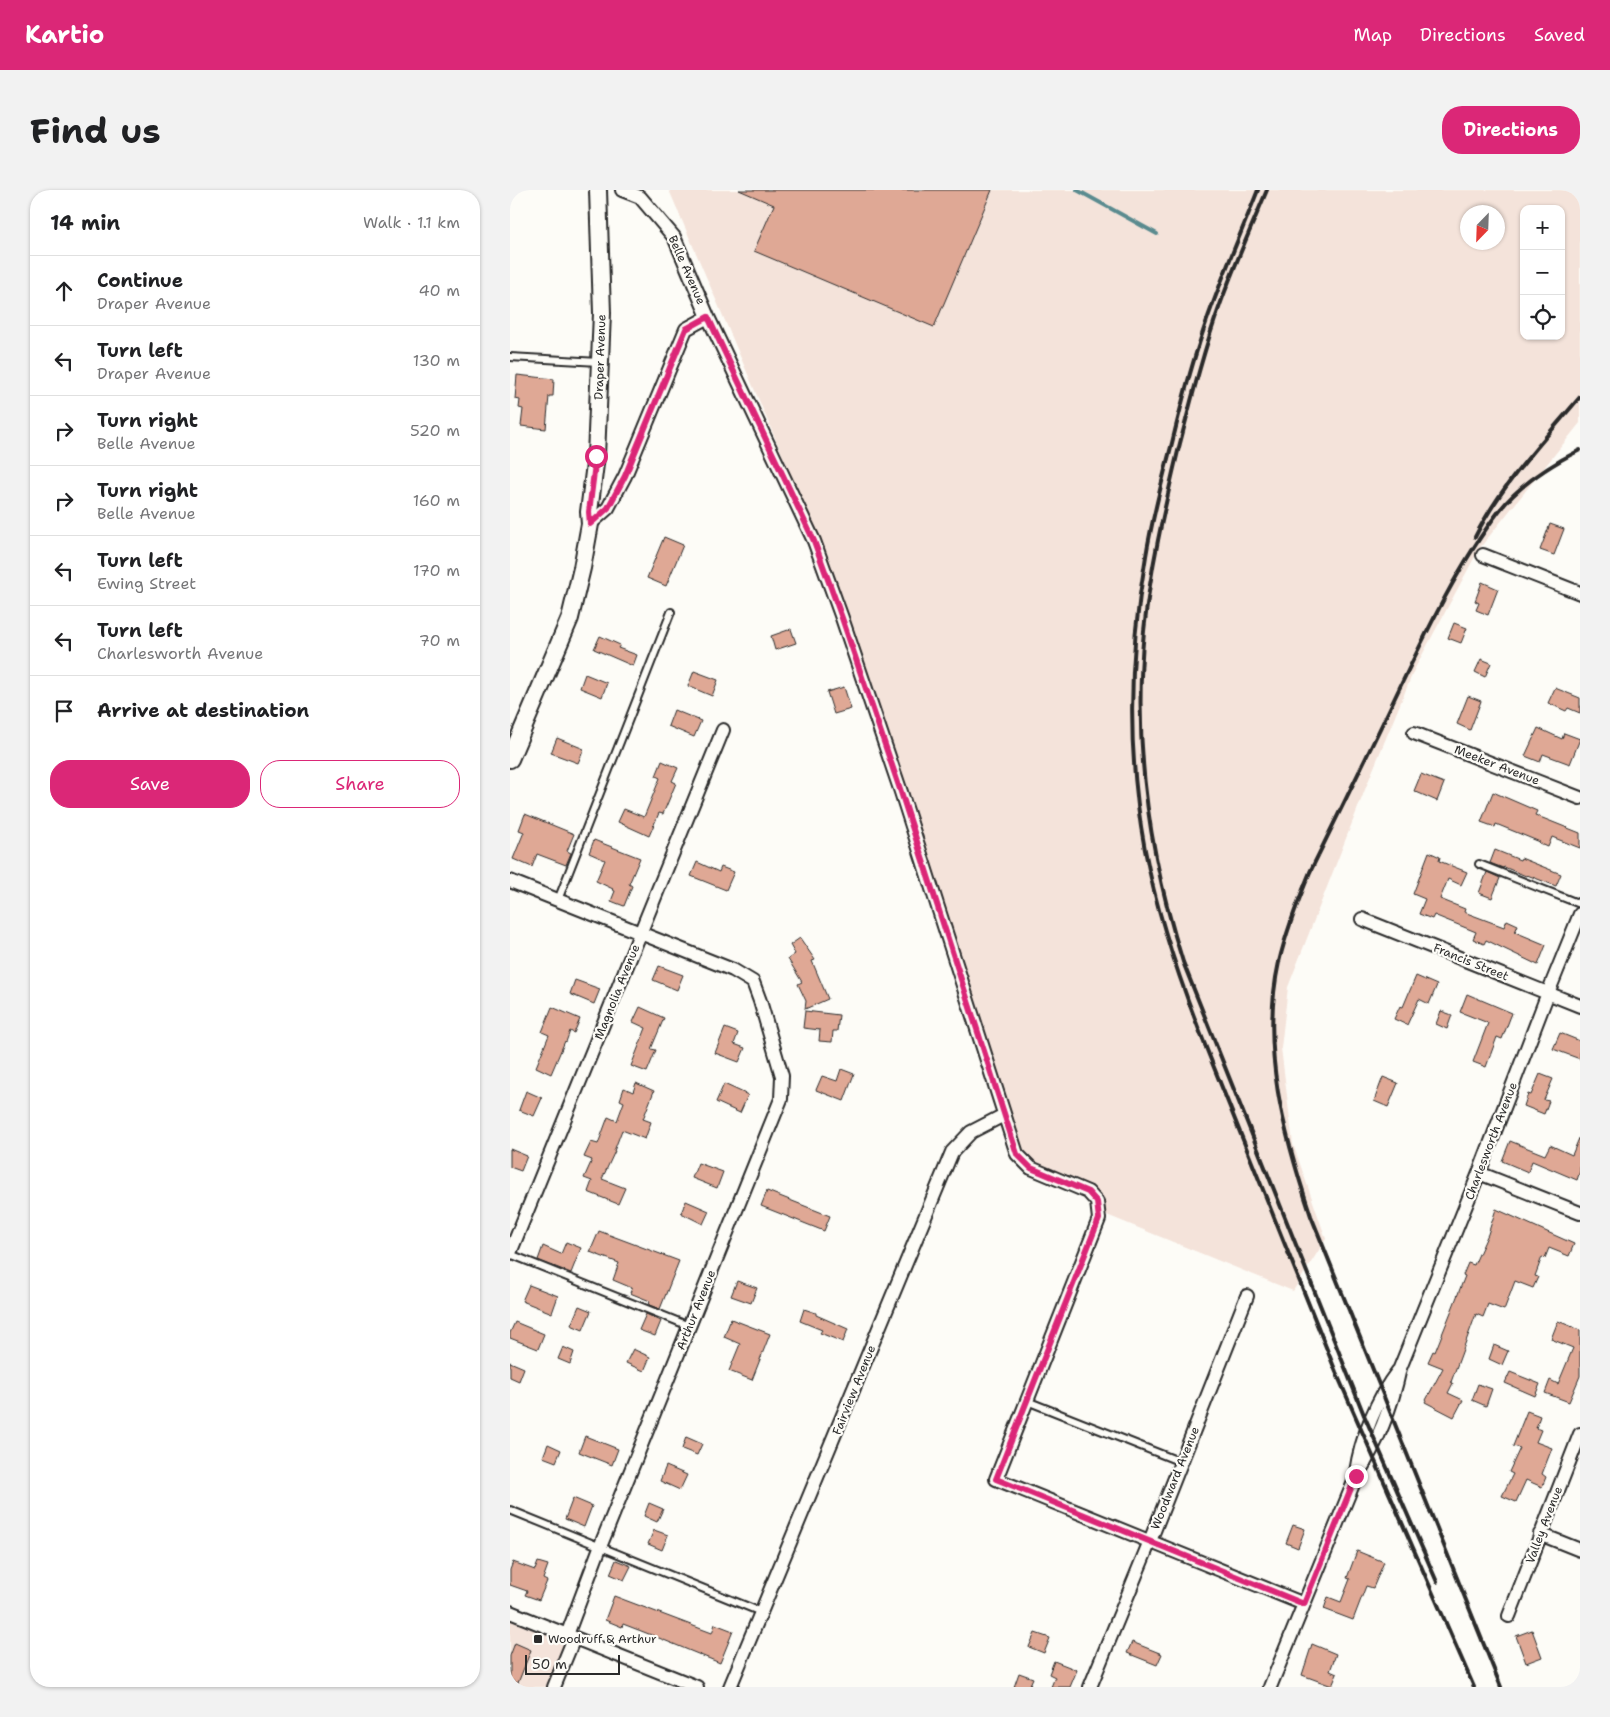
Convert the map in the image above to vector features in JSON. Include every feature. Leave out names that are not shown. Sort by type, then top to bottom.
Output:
[{"type":"street","name":"Draper Avenue","points":[[510,759],[570,618],[590,524],[589,512],[596,456],[602,313],[598,190]]},
{"type":"street","name":"Belle Avenue","points":[[622,190],[640,197],[674,237],[708,317],[814,541],[901,792],[1017,1154],[1031,1168],[1088,1192],[1097,1202],[1099,1219],[996,1479],[1150,1541]]},
{"type":"street","points":[[590,524],[608,508],[625,476],[686,329],[708,317]]},
{"type":"street","points":[[1483,555],[1580,593]]},
{"type":"street","name":"Magnolia Avenue","points":[[510,1253],[723,730]]},
{"type":"street","name":"Meeker Avenue","points":[[1414,733],[1580,798]]},
{"type":"street","points":[[510,881],[641,932]]},
{"type":"street","name":"Charlesworth Avenue","points":[[1270,1687],[1356,1476],[1359,1451],[1385,1388],[1400,1368],[1479,1173],[1580,914]]},
{"type":"street","name":"Francis Street","points":[[1362,919],[1580,1006]]},
{"type":"street","name":"Arthur Avenue","points":[[554,1687],[600,1547],[781,1099],[782,1076],[753,982],[733,970],[641,932]]},
{"type":"street","name":"Fairview Avenue","points":[[730,1687],[952,1152],[971,1132],[1004,1115]]},
{"type":"street","points":[[1479,1173],[1580,1213]]},
{"type":"street","name":"Woodward Avenue","points":[[1090,1687],[1150,1541],[1246,1296]]},
{"type":"street","name":"Valley Avenue","points":[[1509,1616],[1580,1434]]},
{"type":"street","points":[[1540,1534],[1580,1550]]},
{"type":"street","points":[[1150,1541],[1304,1604]]},
{"type":"street","points":[[510,1612],[697,1687]]},
{"type":"lane","points":[[510,357],[600,362]]},
{"type":"lane","points":[[558,900],[671,612]]},
{"type":"lane","points":[[1479,864],[1580,904]]},
{"type":"lane","points":[[510,1253],[689,1326]]},
{"type":"lane","points":[[1027,1400],[1181,1462]]},
{"type":"lane","points":[[510,1510],[762,1613]]},
{"type":"shaded area","points":[[669,190],[1580,190],[1580,423],[1479,549],[1414,670],[1288,987],[1281,1048],[1293,1144],[1326,1239],[1293,1291],[1102,1213],[1100,1202],[1032,1165],[1020,1151],[820,543]]},
{"type":"shaded area","points":[[510,1617],[566,1640],[547,1687],[510,1687]]},
{"type":"building","points":[[739,190],[992,190],[934,327],[754,251],[774,205]]},
{"type":"building","points":[[517,375],[554,379],[553,396],[549,396],[546,429],[521,426],[523,409],[519,408],[520,400],[515,399]]},
{"type":"building","points":[[1550,524],[1564,529],[1554,555],[1540,550]]},
{"type":"building","points":[[664,537],[683,545],[666,586],[647,578]]},
{"type":"building","points":[[1482,582],[1498,589],[1488,615],[1476,610],[1479,603],[1475,601]]},
{"type":"building","points":[[1454,623],[1467,628],[1461,643],[1448,638]]},
{"type":"building","points":[[791,629],[796,643],[775,650],[771,636]]},
{"type":"building","points":[[600,636],[620,645],[618,648],[637,655],[633,666],[594,649]]},
{"type":"building","points":[[1481,659],[1491,663],[1485,677],[1475,672]]},
{"type":"building","points":[[694,671],[718,680],[712,696],[688,686]]},
{"type":"building","points":[[585,674],[607,683],[602,697],[580,688]]},
{"type":"building","points":[[844,687],[851,709],[834,714],[827,692]]},
{"type":"building","points":[[1555,688],[1580,698],[1580,713],[1568,708],[1566,711],[1548,703]]},
{"type":"building","points":[[1468,696],[1481,701],[1470,730],[1457,724]]},
{"type":"building","points":[[674,710],[701,721],[694,737],[668,726]]},
{"type":"building","points":[[1538,728],[1562,739],[1564,733],[1580,739],[1570,764],[1543,754],[1540,762],[1525,756]]},
{"type":"building","points":[[557,738],[584,749],[578,763],[551,753]]},
{"type":"building","points":[[662,761],[678,768],[672,781],[676,783],[663,814],[659,813],[649,836],[618,822],[624,809],[644,817],[660,778],[656,776]]},
{"type":"building","points":[[1421,774],[1444,783],[1437,801],[1414,791]]},
{"type":"building","points":[[1493,792],[1537,811],[1535,815],[1580,833],[1580,848],[1552,837],[1548,847],[1496,824],[1495,827],[1481,822]]},
{"type":"building","points":[[525,814],[574,834],[567,851],[571,853],[566,865],[537,854],[532,867],[513,859],[524,832],[519,830]]},
{"type":"building","points":[[594,840],[640,858],[629,884],[632,886],[624,906],[611,901],[615,891],[613,889],[596,881],[605,860],[589,853]]},
{"type":"building","points":[[1495,850],[1561,874],[1556,886],[1490,863]]},
{"type":"building","points":[[1429,852],[1440,857],[1439,861],[1467,872],[1461,885],[1448,879],[1440,899],[1465,909],[1464,912],[1504,927],[1507,920],[1518,925],[1515,932],[1546,945],[1538,965],[1486,940],[1484,944],[1473,939],[1476,932],[1434,915],[1432,919],[1419,914],[1425,899],[1413,894]]},
{"type":"building","points":[[697,862],[719,872],[721,867],[734,872],[726,890],[691,876]]},
{"type":"building","points":[[1487,872],[1500,878],[1492,898],[1479,893]]},
{"type":"building","points":[[800,938],[815,960],[812,961],[828,999],[805,1009],[806,1001],[798,984],[802,982],[788,959],[795,954],[790,945]]},
{"type":"building","points":[[659,966],[683,975],[677,990],[653,980]]},
{"type":"building","points":[[1416,976],[1437,985],[1429,1004],[1419,999],[1407,1025],[1394,1019],[1400,1006],[1403,1007]]},
{"type":"building","points":[[575,980],[600,989],[594,1004],[570,994]]},
{"type":"building","points":[[1467,994],[1512,1013],[1502,1039],[1497,1037],[1486,1067],[1473,1062],[1488,1023],[1460,1012]]},
{"type":"building","points":[[552,1007],[580,1019],[574,1033],[570,1031],[551,1074],[536,1067],[549,1035],[542,1032]]},
{"type":"building","points":[[640,1007],[664,1018],[651,1049],[656,1050],[647,1072],[631,1066],[646,1028],[633,1022]]},
{"type":"building","points":[[805,1011],[839,1015],[837,1031],[833,1031],[832,1042],[819,1041],[820,1030],[803,1028]]},
{"type":"building","points":[[1441,1011],[1452,1015],[1447,1029],[1436,1024]]},
{"type":"building","points":[[725,1028],[738,1033],[734,1044],[745,1048],[739,1062],[715,1053]]},
{"type":"building","points":[[1560,1033],[1580,1041],[1580,1059],[1553,1049]]},
{"type":"building","points":[[841,1069],[854,1074],[844,1101],[816,1090],[822,1076],[837,1081]]},
{"type":"building","points":[[1540,1074],[1553,1079],[1544,1100],[1549,1101],[1544,1114],[1524,1106],[1528,1094],[1531,1095]]},
{"type":"building","points":[[1383,1077],[1398,1083],[1388,1107],[1374,1101]]},
{"type":"building","points":[[636,1083],[654,1091],[643,1119],[651,1122],[645,1139],[622,1130],[602,1179],[625,1188],[618,1204],[588,1192],[592,1181],[584,1178],[592,1160],[584,1157],[591,1142],[598,1144],[608,1117],[617,1121],[624,1102],[620,1100],[624,1088],[633,1092]]},
{"type":"building","points":[[724,1084],[748,1095],[740,1113],[716,1102]]},
{"type":"building","points":[[526,1091],[542,1098],[534,1116],[519,1110]]},
{"type":"building","points":[[1580,1136],[1580,1171],[1577,1180],[1532,1161],[1528,1172],[1502,1161],[1510,1141],[1545,1155],[1550,1145],[1572,1155]]},
{"type":"building","points":[[510,1149],[527,1156],[521,1171],[510,1167]]},
{"type":"building","points":[[698,1163],[723,1172],[717,1188],[692,1178]]},
{"type":"building","points":[[767,1191],[830,1216],[824,1231],[761,1206]]},
{"type":"building","points":[[686,1201],[709,1211],[703,1224],[681,1213]]},
{"type":"building","points":[[1496,1209],[1574,1244],[1569,1256],[1549,1248],[1545,1258],[1542,1257],[1535,1276],[1538,1277],[1533,1288],[1515,1281],[1504,1310],[1488,1304],[1483,1317],[1476,1314],[1448,1393],[1463,1400],[1454,1417],[1425,1402],[1443,1368],[1428,1362],[1433,1351],[1435,1352],[1465,1276],[1463,1275],[1468,1263],[1474,1265],[1488,1234]]},
{"type":"building","points":[[599,1231],[679,1261],[660,1309],[649,1305],[650,1301],[630,1293],[632,1288],[613,1280],[619,1263],[590,1252]]},
{"type":"building","points":[[566,1242],[581,1248],[571,1273],[538,1260],[543,1246],[561,1254]]},
{"type":"building","points":[[737,1281],[757,1288],[751,1303],[731,1296]]},
{"type":"building","points":[[529,1285],[558,1296],[552,1313],[522,1301]]},
{"type":"building","points":[[579,1306],[591,1311],[583,1330],[571,1325]]},
{"type":"building","points":[[804,1309],[848,1329],[843,1342],[820,1333],[822,1330],[800,1321]]},
{"type":"building","points":[[646,1314],[661,1321],[655,1336],[639,1330]]},
{"type":"building","points":[[731,1319],[770,1334],[752,1380],[729,1371],[740,1344],[724,1337]]},
{"type":"building","points":[[1558,1321],[1580,1330],[1580,1376],[1569,1402],[1545,1393],[1550,1380],[1558,1384],[1573,1348],[1551,1339]]},
{"type":"building","points":[[515,1322],[544,1334],[538,1349],[510,1338]]},
{"type":"building","points":[[1494,1345],[1508,1351],[1502,1365],[1489,1359]]},
{"type":"building","points":[[563,1347],[574,1352],[570,1364],[558,1359]]},
{"type":"building","points":[[633,1349],[650,1357],[644,1371],[626,1363]]},
{"type":"building","points":[[510,1362],[524,1368],[519,1381],[510,1377]]},
{"type":"building","points":[[1510,1372],[1540,1384],[1535,1396],[1505,1383]]},
{"type":"building","points":[[1478,1384],[1492,1389],[1486,1406],[1472,1400]]},
{"type":"building","points":[[1527,1411],[1540,1416],[1536,1428],[1541,1430],[1536,1442],[1552,1448],[1542,1474],[1546,1477],[1542,1487],[1526,1480],[1516,1502],[1502,1496],[1513,1474],[1509,1472],[1520,1448],[1513,1446]]},
{"type":"building","points":[[585,1436],[618,1449],[612,1465],[579,1452]]},
{"type":"building","points":[[686,1437],[702,1444],[697,1455],[682,1449]]},
{"type":"building","points":[[548,1444],[561,1450],[556,1462],[543,1457]]},
{"type":"building","points":[[666,1466],[687,1475],[680,1490],[660,1481]]},
{"type":"building","points":[[573,1498],[592,1506],[584,1527],[565,1519]]},
{"type":"building","points":[[649,1503],[663,1509],[657,1522],[644,1516]]},
{"type":"building","points":[[1293,1525],[1305,1529],[1298,1548],[1286,1543]]},
{"type":"building","points":[[654,1530],[668,1535],[662,1550],[648,1544]]},
{"type":"building","points":[[1357,1551],[1384,1562],[1373,1588],[1366,1586],[1353,1620],[1324,1609],[1328,1597],[1341,1602],[1350,1579],[1347,1578]]},
{"type":"building","points":[[616,1560],[631,1566],[624,1580],[610,1574]]},
{"type":"building","points":[[513,1562],[535,1570],[538,1562],[548,1565],[543,1579],[547,1581],[539,1600],[525,1595],[527,1591],[510,1585],[510,1570]]},
{"type":"building","points":[[614,1596],[712,1633],[715,1624],[733,1631],[720,1663],[623,1624],[622,1627],[605,1620]]},
{"type":"building","points":[[1532,1630],[1542,1657],[1526,1663],[1516,1636]]},
{"type":"building","points":[[1035,1633],[1050,1638],[1044,1653],[1029,1647]]},
{"type":"building","points":[[1132,1642],[1162,1654],[1157,1665],[1127,1653]]},
{"type":"building","points":[[515,1643],[531,1650],[518,1683],[510,1680],[510,1656]]},
{"type":"building","points":[[1312,1644],[1336,1654],[1330,1671],[1337,1674],[1332,1686],[1302,1675]]},
{"type":"building","points":[[1054,1661],[1077,1670],[1070,1687],[1051,1687],[1055,1677],[1049,1674]]},
{"type":"building","points":[[1019,1673],[1033,1678],[1029,1687],[1014,1687]]},
{"type":"waterway","points":[[1077,190],[1157,234]]},
{"type":"railway","points":[[1258,190],[1219,286],[1195,356],[1148,542],[1140,592],[1133,666],[1133,740],[1139,814],[1150,876],[1171,952],[1197,1026],[1336,1372],[1474,1687]]},
{"type":"railway","points":[[1267,190],[1231,276],[1208,341],[1178,451],[1158,540],[1144,631],[1141,673],[1143,757],[1147,798],[1161,881],[1183,962],[1364,1415],[1437,1582]]},
{"type":"railway","points":[[1475,537],[1485,518],[1510,482],[1580,397]]},
{"type":"railway","points":[[1501,1687],[1311,1216],[1292,1154],[1278,1091],[1272,1027],[1274,994],[1285,939],[1310,872],[1421,643],[1457,575],[1484,531],[1507,501],[1536,476],[1580,450]]},
{"type":"place","name":"Woodruff & Arthur","points":[[538,1639]]},
{"type":"route","points":[[596,456],[589,512],[590,524],[608,508],[625,476],[686,329],[708,317],[814,541],[901,792],[1017,1154],[1031,1168],[1088,1192],[1097,1202],[1099,1219],[996,1479],[1304,1604],[1356,1476]]}]
